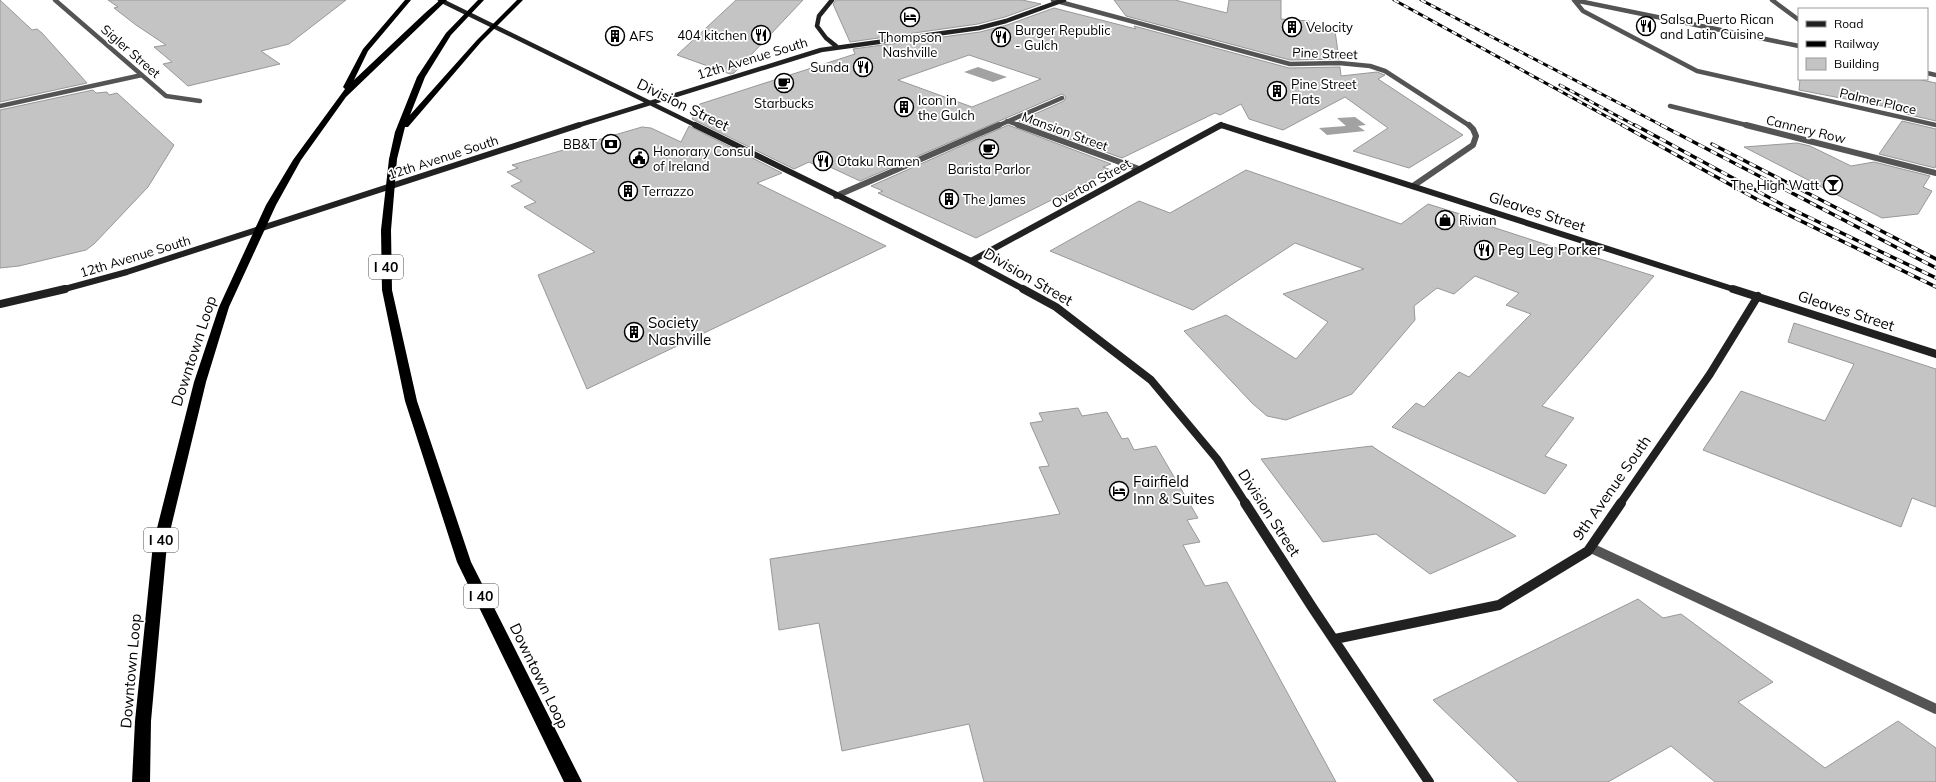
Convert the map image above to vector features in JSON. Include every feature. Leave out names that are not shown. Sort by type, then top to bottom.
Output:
[{"type":"highway","points":[[343,95],[365,50],[408,0]]},
{"type":"highway","name":"Downtown Loop","points":[[141,782],[143,721],[160,544],[200,382],[224,307],[271,205],[297,160],[343,95],[427,14],[444,0]]},
{"type":"highway","name":"Downtown Loop","points":[[481,0],[448,34],[421,77],[399,132],[393,160],[386,230],[387,290],[410,401],[464,562],[573,782]]},
{"type":"highway","points":[[399,132],[479,40],[520,0]]},
{"type":"main road","name":"Division Street","points":[[440,0],[836,196],[970,260],[1056,307],[1151,380],[1217,459],[1429,782]]},
{"type":"main road","name":"12th Avenue South","points":[[832,0],[819,16],[817,26],[826,38],[836,46]]},
{"type":"main road","points":[[836,46],[929,36],[979,28],[1006,21],[1062,1]]},
{"type":"main road","name":"12th Avenue South","points":[[0,304],[50,293],[127,272],[725,78],[836,46]]},
{"type":"main road","name":"Gleaves Street","points":[[1221,125],[1936,354]]},
{"type":"main road","name":"Overton Street","points":[[970,260],[1221,125]]},
{"type":"main road","name":"9th Avenue South","points":[[1335,639],[1499,605],[1588,551],[1710,374],[1758,296]]},
{"type":"street","name":"Sigler Street","points":[[55,0],[166,96],[200,101]]},
{"type":"street","name":"Pine Street","points":[[1053,0],[1062,1],[1290,64],[1355,64],[1370,66],[1385,72],[1465,122],[1473,129],[1476,136],[1473,145],[1413,186]]},
{"type":"street","points":[[1574,0],[1798,46]]},
{"type":"street","name":"Palmer Place","points":[[1574,0],[1583,11],[1697,71],[1936,125]]},
{"type":"street","points":[[1772,0],[1798,19]]},
{"type":"street","points":[[0,106],[142,75]]},
{"type":"street","points":[[836,196],[1062,98]]},
{"type":"street","name":"Cannery Row","points":[[1670,106],[1936,173]]},
{"type":"street","name":"Mansion Street","points":[[1007,121],[1138,169]]},
{"type":"street","points":[[1591,548],[1936,709]]},
{"type":"shaded area","points":[[978,67],[1007,77],[993,82],[964,72]]},
{"type":"shaded area","points":[[1355,117],[1366,125],[1358,126],[1365,131],[1327,135],[1319,128],[1346,126],[1337,118]]},
{"type":"building","points":[[0,0],[32,30],[37,29],[42,33],[87,83],[0,102]]},
{"type":"building","points":[[108,0],[346,0],[289,44],[261,51],[280,64],[188,86],[163,64],[172,62],[154,47],[166,45],[114,8],[118,7]]},
{"type":"building","points":[[736,0],[803,0],[734,73],[730,74],[677,55]]},
{"type":"building","points":[[836,0],[1022,0],[1041,4],[1005,17],[978,24],[850,42],[833,4]]},
{"type":"building","points":[[1114,0],[1175,0],[1227,13],[1229,0],[1281,0],[1281,19],[1309,21],[1310,29],[1335,31],[1339,59],[1290,60],[1126,16]]},
{"type":"building","points":[[1054,8],[1136,29],[1134,26],[1289,68],[1340,67],[1341,76],[1377,72],[1385,75],[1378,79],[1463,135],[1409,168],[1353,151],[1388,128],[1345,97],[1283,130],[1249,119],[1241,104],[1220,115],[1215,113],[1122,158],[1019,121],[1064,101],[1066,97],[1062,94],[860,181],[830,167],[824,169],[809,162],[794,169],[692,119],[700,104],[855,54],[853,49],[980,32],[1007,25]],"holes":[[[969,55],[1041,79],[972,107],[898,80]]]},
{"type":"building","points":[[1800,80],[1922,80],[1936,83],[1936,121],[1906,114],[1908,111],[1799,90]]},
{"type":"building","points":[[93,90],[96,93],[107,92],[109,95],[117,93],[174,145],[148,187],[94,244],[86,250],[19,266],[0,268],[0,110]]},
{"type":"building","points":[[1902,121],[1936,129],[1935,168],[1879,154]]},
{"type":"building","points":[[1008,125],[1111,164],[1103,167],[1111,170],[976,238],[878,193],[883,191],[871,186]]},
{"type":"building","name":"Society Nashville","points":[[689,126],[782,173],[757,183],[886,246],[587,389],[538,275],[595,252],[524,207],[536,202],[511,186],[522,181],[507,172],[518,168],[512,165],[642,127],[651,128],[681,142]]},
{"type":"building","points":[[1797,143],[1810,146],[1851,166],[1874,162],[1930,176],[1923,187],[1932,191],[1918,214],[1882,218],[1744,147]]},
{"type":"building","points":[[1246,170],[1401,224],[1428,204],[1476,219],[1474,221],[1563,250],[1565,248],[1654,276],[1542,406],[1574,418],[1545,456],[1567,465],[1545,494],[1392,427],[1416,403],[1424,407],[1459,372],[1469,377],[1531,314],[1506,305],[1519,293],[1475,276],[1454,294],[1437,288],[1414,306],[1415,320],[1352,394],[1286,420],[1267,416],[1252,403],[1184,331],[1226,315],[1296,359],[1328,322],[1283,294],[1364,269],[1295,243],[1193,310],[1050,251],[1139,201],[1170,213]]},
{"type":"building","points":[[1794,323],[1936,369],[1936,507],[1912,498],[1901,527],[1703,450],[1741,391],[1825,421],[1854,364],[1788,342]]},
{"type":"building","points":[[1078,408],[1082,416],[1107,412],[1122,439],[1128,438],[1134,450],[1156,446],[1198,518],[1187,520],[1200,542],[1183,545],[1205,586],[1227,582],[1336,782],[984,782],[969,724],[842,751],[819,623],[779,630],[770,559],[1060,514],[1039,467],[1049,466],[1030,423],[1043,421],[1039,413]]},
{"type":"building","points":[[1372,446],[1516,536],[1430,574],[1376,534],[1323,542],[1261,459]]},
{"type":"building","points":[[1638,599],[1663,618],[1681,614],[1773,682],[1738,702],[1825,768],[1898,721],[1936,748],[1936,782],[1715,782],[1671,746],[1608,782],[1518,782],[1433,700]]},
{"type":"railway","points":[[1394,0],[1624,126]]},
{"type":"railway","points":[[1421,0],[1663,126]]},
{"type":"railway","points":[[1560,85],[1636,126]]},
{"type":"railway","points":[[1622,125],[1760,201],[1936,287]]},
{"type":"railway","points":[[1635,125],[1783,205],[1936,278]]},
{"type":"railway","points":[[1661,125],[1936,268]]},
{"type":"railway","points":[[1712,144],[1936,259]]},
{"type":"place","name":"Thompson Nashville","points":[[910,17]]},
{"type":"place","name":"Salsa Puerto Rican and Latin Cuisine","points":[[1646,26]]},
{"type":"place","name":"Velocity","points":[[1292,27]]},
{"type":"place","name":"404 kitchen","points":[[761,35]]},
{"type":"place","name":"AFS","points":[[615,36]]},
{"type":"place","name":"Burger Republic - Gulch","points":[[1001,37]]},
{"type":"place","name":"Sunda","points":[[863,67]]},
{"type":"place","name":"Starbucks","points":[[784,83]]},
{"type":"place","name":"Pine Street Flats","points":[[1277,91]]},
{"type":"place","name":"Icon in the Gulch","points":[[904,107]]},
{"type":"place","name":"BB&T","points":[[611,144]]},
{"type":"place","name":"Barista Parlor","points":[[989,149]]},
{"type":"place","name":"Honorary Consul of Ireland","points":[[639,158]]},
{"type":"place","name":"Otaku Ramen","points":[[823,161]]},
{"type":"place","name":"The High Watt","points":[[1833,185]]},
{"type":"place","name":"Terrazzo","points":[[628,191]]},
{"type":"place","name":"The James","points":[[949,199]]},
{"type":"place","name":"Rivian","points":[[1445,220]]},
{"type":"place","name":"Peg Leg Porker","points":[[1484,250]]},
{"type":"place","name":"Society Nashville","points":[[634,332]]},
{"type":"place","name":"Fairfield Inn & Suites","points":[[1119,491]]}]
